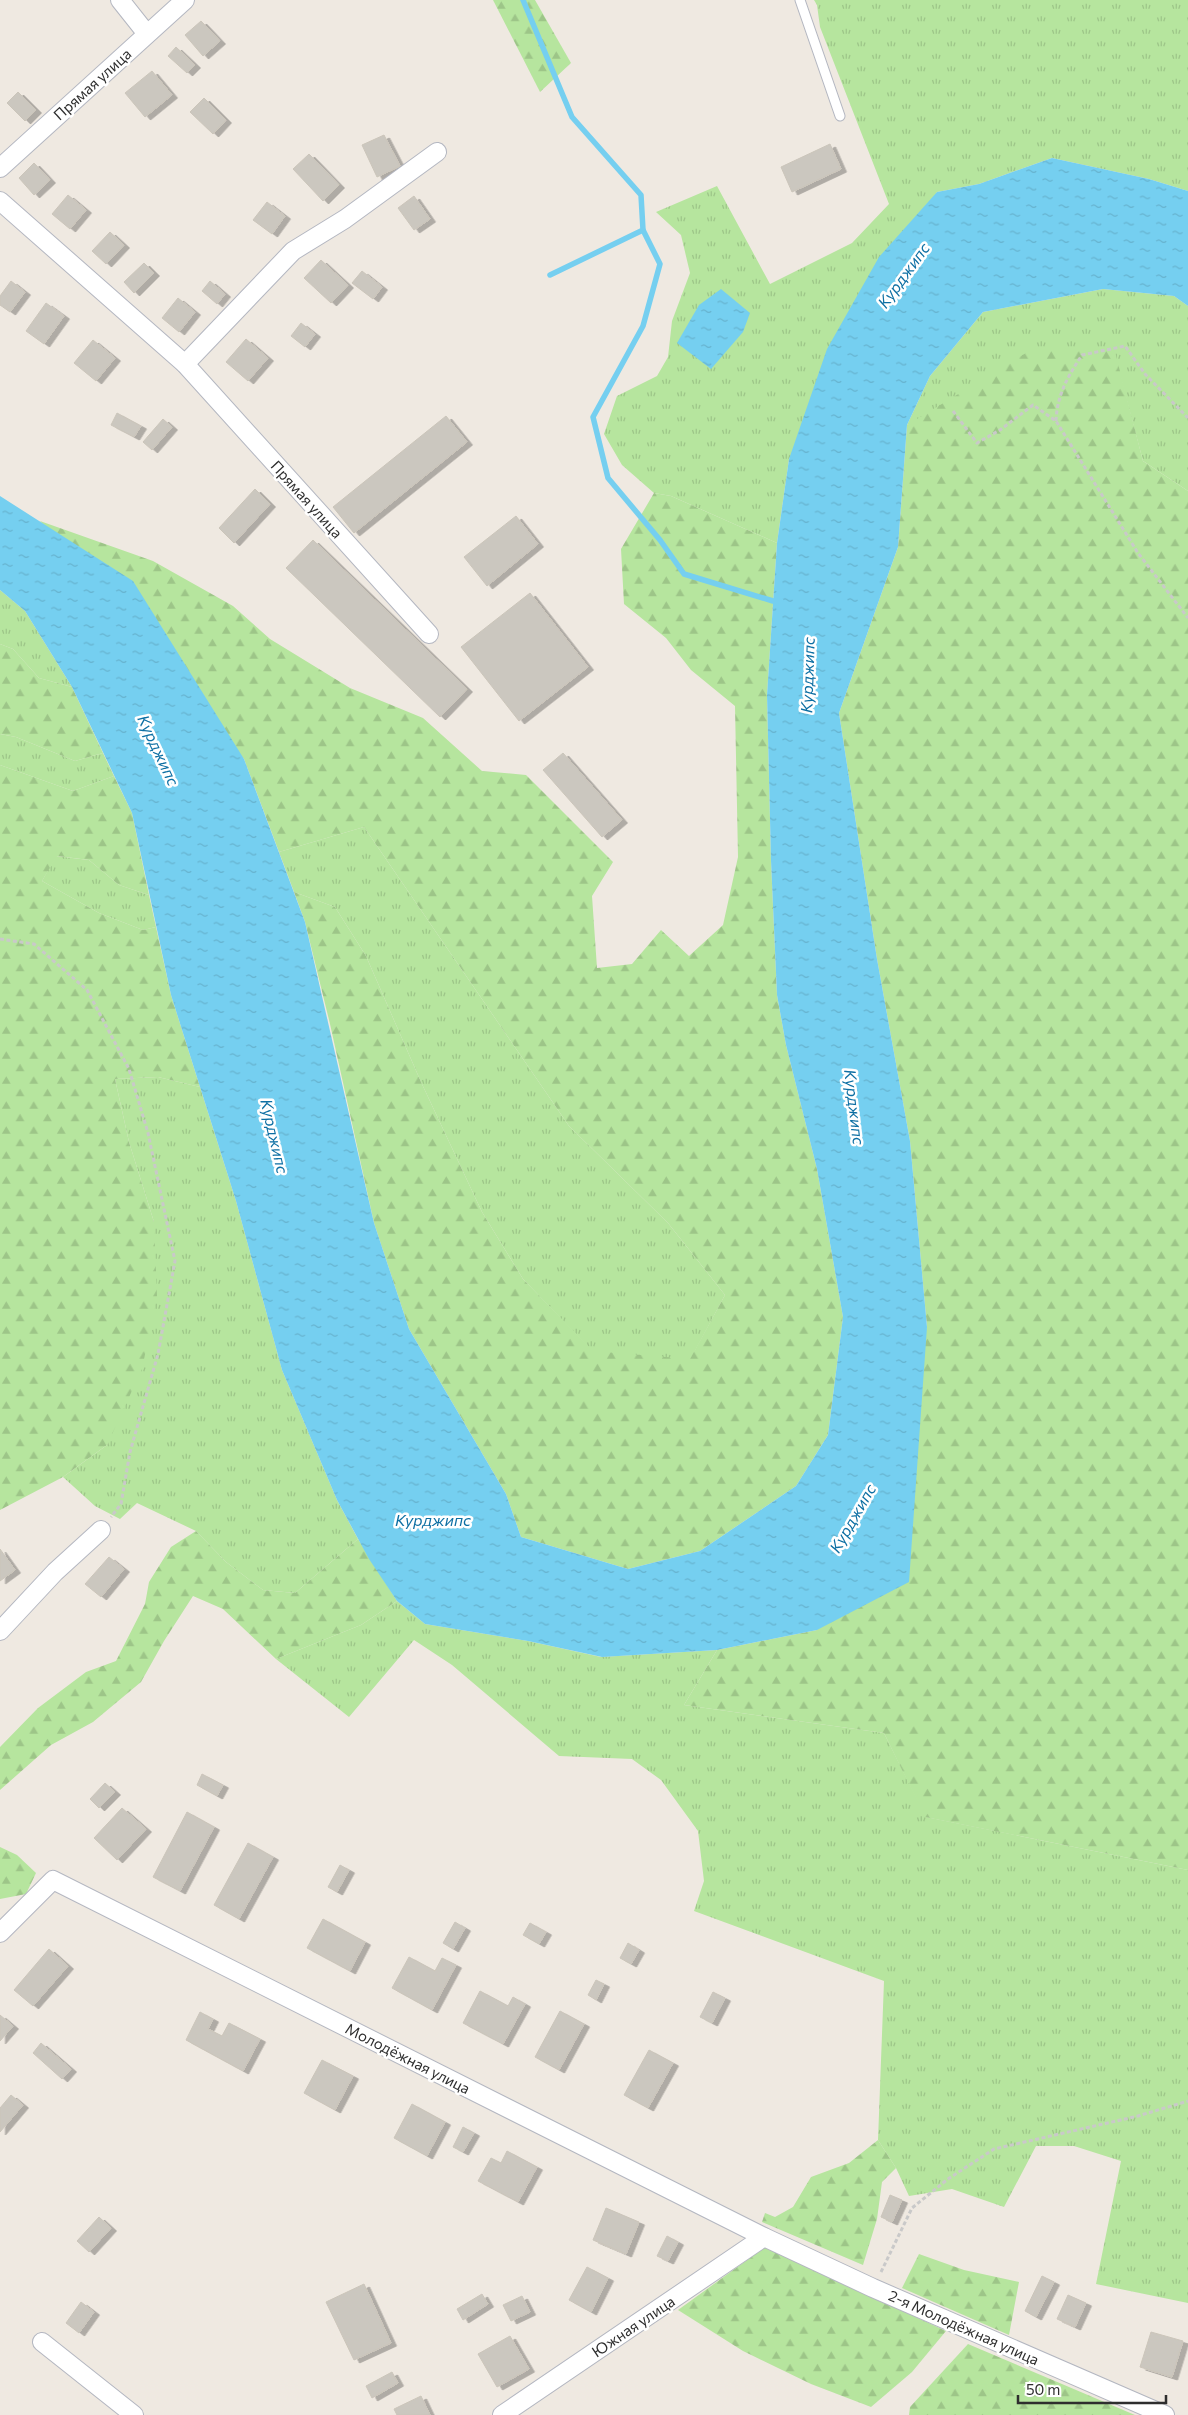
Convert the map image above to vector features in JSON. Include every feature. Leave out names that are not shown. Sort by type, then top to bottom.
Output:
[{"type":"street","points":[[120,0],[147,34]]},
{"type":"street","name":"Прямая улица","points":[[0,168],[185,0]]},
{"type":"street","points":[[185,364],[293,251],[346,219],[438,152]]},
{"type":"street","name":"Прямая улица","points":[[0,201],[185,364],[429,634]]},
{"type":"street","points":[[0,1630],[55,1572],[101,1530]]},
{"type":"street","name":"Молодёжная улица","points":[[0,1933],[53,1880],[764,2237]]},
{"type":"street","name":"2-я Молодёжная улица","points":[[764,2237],[874,2288],[1165,2415]]},
{"type":"street","name":"Южная улица","points":[[502,2415],[764,2237]]},
{"type":"street","points":[[42,2342],[134,2415]]},
{"type":"lane","points":[[800,0],[840,116]]},
{"type":"path","points":[[1056,421],[1057,402],[1067,378],[1082,355],[1125,346],[1145,374],[1188,418]]},
{"type":"path","points":[[953,411],[977,443],[1000,430],[1033,405],[1056,421],[1138,553],[1188,618]]},
{"type":"path","points":[[0,939],[34,944],[87,990],[129,1070],[148,1133],[175,1261],[158,1354],[130,1452],[121,1504],[101,1530]]},
{"type":"path","points":[[874,2288],[912,2208],[948,2179],[994,2149],[1138,2116],[1188,2101]]},
{"type":"green space","points":[[493,0],[535,0],[571,63],[540,92]]},
{"type":"green space","points":[[814,0],[1188,0],[1188,191],[1149,179],[1052,158],[979,184],[937,192],[789,459],[777,543],[671,496],[654,493],[622,465],[604,434],[617,396],[657,376],[668,357],[672,321],[690,273],[681,235],[656,212],[717,186],[770,284],[852,243],[889,204],[820,27],[817,5]]},
{"type":"green space","points":[[1103,289],[1174,296],[1188,306],[1188,491],[1143,461],[1113,348],[907,425],[930,376],[983,312]]},
{"type":"green space","points":[[1036,347],[1114,348],[1143,461],[1188,491],[1188,1870],[925,1817],[884,1733],[684,1705],[717,1650],[817,1630],[927,1327],[910,1141],[877,959],[839,713],[898,547],[907,425]]},
{"type":"green space","points":[[654,493],[671,496],[777,543],[767,695],[771,861],[777,995],[786,1045],[817,1169],[843,1317],[828,1435],[796,1486],[700,1551],[628,1569],[521,1537],[506,1494],[409,1329],[374,1223],[330,1024],[305,922],[294,892],[335,907],[366,956],[421,1082],[482,1212],[523,1279],[593,1351],[690,1359],[725,1295],[668,1223],[569,1126],[364,827],[279,852],[244,759],[40,521],[153,561],[233,606],[270,639],[350,688],[423,718],[482,771],[526,775],[613,862],[592,896],[597,968],[632,964],[661,930],[689,956],[723,925],[738,857],[735,706],[691,670],[666,638],[624,604],[621,549]]},
{"type":"green space","points":[[0,590],[25,611],[72,687],[39,678],[13,649],[0,644]]},
{"type":"green space","points":[[0,644],[13,649],[39,678],[72,687],[103,753],[75,761],[16,737],[0,734]]},
{"type":"green space","points":[[0,734],[16,737],[75,761],[103,753],[114,776],[73,791],[0,765]]},
{"type":"green space","points":[[0,765],[73,791],[114,776],[132,813],[149,895],[119,885],[89,860],[57,856],[42,881],[99,913],[143,930],[156,927],[171,995],[200,1087],[158,1077],[115,1079],[129,1142],[154,1222],[157,1296],[142,1369],[107,1445],[63,1477],[0,1510]]},
{"type":"green space","points":[[364,827],[569,1126],[668,1223],[725,1295],[690,1360],[593,1352],[523,1279],[482,1212],[421,1082],[366,956],[335,907],[294,892],[279,852]]},
{"type":"green space","points":[[56,856],[89,860],[119,885],[149,895],[156,927],[143,930],[99,913],[42,881]]},
{"type":"green space","points":[[158,1077],[200,1087],[236,1201],[282,1370],[337,1500],[358,1539],[295,1593],[263,1590],[226,1562],[196,1531],[137,1503],[120,1519],[95,1506],[63,1477],[107,1445],[154,1222],[129,1142],[115,1079]]},
{"type":"green space","points":[[196,1531],[226,1562],[263,1590],[295,1593],[358,1539],[397,1601],[361,1625],[276,1659],[223,1609],[193,1596],[164,1641],[141,1682],[93,1722],[51,1745],[0,1790],[0,1747],[38,1708],[86,1672],[116,1661],[145,1604],[149,1582],[171,1547]]},
{"type":"green space","points":[[397,1601],[425,1624],[528,1641],[601,1657],[717,1650],[684,1705],[884,1733],[926,1817],[1188,1870],[1188,2303],[1096,2284],[1121,2161],[1074,2146],[1036,2146],[1004,2207],[952,2189],[909,2196],[896,2168],[878,2140],[884,1981],[694,1911],[704,1881],[698,1831],[661,1780],[632,1759],[559,1756],[452,1665],[414,1640],[349,1717],[276,1659],[361,1625]]},
{"type":"green space","points":[[0,1847],[17,1855],[36,1873],[26,1894],[0,1899]]},
{"type":"green space","points":[[878,2140],[896,2168],[882,2182],[877,2219],[863,2265],[762,2222],[765,2213],[775,2217],[793,2207],[811,2177],[849,2163]]},
{"type":"green space","points":[[765,2247],[946,2331],[912,2372],[871,2407],[811,2384],[743,2351],[678,2310]]},
{"type":"green space","points":[[919,2254],[964,2270],[1019,2282],[1009,2335],[902,2288]]},
{"type":"green space","points":[[968,2344],[1135,2415],[909,2415],[910,2407]]},
{"type":"water","name":"Курджипс","points":[[1052,158],[1149,179],[1188,191],[1188,306],[1174,296],[1103,289],[983,312],[930,376],[907,425],[898,547],[839,713],[877,959],[910,1141],[927,1327],[909,1582],[817,1630],[717,1650],[602,1657],[528,1641],[425,1624],[397,1601],[369,1559],[337,1500],[282,1370],[236,1201],[171,995],[132,813],[72,687],[25,611],[0,590],[0,496],[133,581],[244,759],[305,922],[374,1223],[409,1329],[506,1494],[521,1537],[628,1569],[700,1551],[796,1486],[828,1435],[843,1317],[817,1169],[786,1045],[777,995],[771,861],[767,695],[777,543],[789,459],[827,349],[879,257],[937,192],[979,184]]},
{"type":"water","points":[[721,289],[750,313],[743,332],[711,369],[677,343],[699,305]]},
{"type":"building","points":[[201,21],[220,41],[203,56],[185,35]]},
{"type":"building","points":[[176,47],[195,65],[187,73],[168,56]]},
{"type":"building","points":[[152,71],[172,95],[145,117],[125,93]]},
{"type":"building","points":[[18,92],[36,110],[25,121],[7,103]]},
{"type":"building","points":[[204,98],[226,120],[213,134],[190,112]]},
{"type":"building","points":[[384,135],[400,166],[377,177],[362,145]]},
{"type":"building","points":[[830,144],[841,169],[792,192],[781,167]]},
{"type":"building","points":[[309,154],[339,185],[323,201],[293,169]]},
{"type":"building","points":[[34,163],[50,180],[34,195],[19,178]]},
{"type":"building","points":[[68,195],[86,210],[70,229],[52,214]]},
{"type":"building","points":[[414,196],[430,219],[414,230],[398,208]]},
{"type":"building","points":[[267,202],[285,216],[272,234],[253,220]]},
{"type":"building","points":[[110,232],[124,245],[106,264],[92,251]]},
{"type":"building","points":[[321,260],[348,285],[331,303],[304,278]]},
{"type":"building","points":[[144,263],[154,273],[134,293],[124,282]]},
{"type":"building","points":[[362,271],[382,287],[373,299],[352,283]]},
{"type":"building","points":[[11,281],[25,292],[10,312],[0,305],[0,296]]},
{"type":"building","points":[[210,281],[225,294],[217,304],[202,291]]},
{"type":"building","points":[[178,298],[195,312],[179,332],[162,318]]},
{"type":"building","points":[[46,303],[64,316],[44,344],[26,331]]},
{"type":"building","points":[[301,323],[315,334],[305,347],[291,336]]},
{"type":"building","points":[[246,339],[268,358],[248,381],[226,362]]},
{"type":"building","points":[[93,340],[115,358],[96,381],[74,363]]},
{"type":"building","points":[[117,413],[141,426],[134,437],[111,425]]},
{"type":"building","points":[[446,416],[467,442],[354,533],[333,507]]},
{"type":"building","points":[[163,419],[172,427],[152,450],[143,442]]},
{"type":"building","points":[[255,489],[270,504],[234,543],[219,528]]},
{"type":"building","points":[[516,516],[538,544],[487,586],[464,557]]},
{"type":"building","points":[[313,540],[467,689],[440,717],[286,568]]},
{"type":"building","points":[[530,593],[588,667],[519,721],[461,647]]},
{"type":"building","points":[[563,753],[622,820],[602,837],[543,770]]},
{"type":"building","points":[[0,1549],[15,1570],[0,1581]]},
{"type":"building","points":[[109,1557],[124,1569],[101,1597],[85,1584]]},
{"type":"building","points":[[202,1774],[223,1785],[217,1796],[197,1785]]},
{"type":"building","points":[[105,1783],[115,1792],[99,1808],[90,1799]]},
{"type":"building","points":[[122,1808],[146,1829],[117,1860],[94,1838]]},
{"type":"building","points":[[187,1812],[214,1827],[180,1891],[153,1877]]},
{"type":"building","points":[[248,1843],[273,1857],[239,1919],[214,1905]]},
{"type":"building","points":[[340,1865],[349,1870],[337,1892],[328,1887]]},
{"type":"building","points":[[323,1919],[365,1942],[350,1971],[307,1948]]},
{"type":"building","points":[[455,1922],[465,1928],[453,1949],[443,1943]]},
{"type":"building","points":[[530,1923],[546,1932],[539,1944],[523,1935]]},
{"type":"building","points":[[628,1943],[639,1950],[631,1964],[620,1958]]},
{"type":"building","points":[[49,1949],[68,1966],[33,2006],[14,1990]]},
{"type":"building","points":[[409,1957],[435,1971],[442,1958],[456,1965],[432,2010],[392,1988]]},
{"type":"building","points":[[596,1980],[604,1984],[596,2000],[588,1995]]},
{"type":"building","points":[[480,1991],[508,2006],[513,1997],[525,2004],[503,2044],[463,2023]]},
{"type":"building","points":[[713,1992],[725,1998],[712,2023],[700,2017]]},
{"type":"building","points":[[560,2011],[584,2024],[559,2070],[535,2057]]},
{"type":"building","points":[[200,2012],[213,2019],[208,2029],[222,2036],[229,2023],[260,2039],[243,2071],[186,2040]]},
{"type":"building","points":[[0,2015],[13,2026],[0,2041]]},
{"type":"building","points":[[41,2043],[71,2069],[62,2079],[33,2053]]},
{"type":"building","points":[[649,2050],[673,2063],[648,2108],[624,2095]]},
{"type":"building","points":[[322,2060],[353,2076],[335,2110],[304,2093]]},
{"type":"building","points":[[11,2095],[23,2105],[0,2132],[0,2108]]},
{"type":"building","points":[[412,2104],[445,2122],[427,2156],[394,2138]]},
{"type":"building","points":[[463,2127],[474,2133],[463,2152],[453,2147]]},
{"type":"building","points":[[507,2151],[537,2167],[518,2202],[478,2181],[491,2158],[501,2163]]},
{"type":"building","points":[[890,2195],[902,2200],[892,2222],[881,2217]]},
{"type":"building","points":[[606,2208],[639,2222],[626,2254],[593,2240]]},
{"type":"building","points":[[99,2217],[111,2228],[89,2252],[77,2241]]},
{"type":"building","points":[[667,2236],[678,2242],[668,2261],[657,2256]]},
{"type":"building","points":[[587,2267],[608,2278],[591,2312],[569,2300]]},
{"type":"building","points":[[1042,2276],[1054,2282],[1036,2317],[1025,2311]]},
{"type":"building","points":[[364,2284],[391,2343],[354,2360],[326,2302]]},
{"type":"building","points":[[482,2294],[488,2304],[463,2320],[457,2309]]},
{"type":"building","points":[[1068,2295],[1086,2303],[1075,2327],[1057,2319]]},
{"type":"building","points":[[522,2296],[530,2312],[511,2321],[503,2305]]},
{"type":"building","points":[[81,2302],[94,2312],[79,2333],[66,2323]]},
{"type":"building","points":[[1151,2332],[1183,2341],[1172,2377],[1140,2367]]},
{"type":"building","points":[[510,2336],[529,2369],[497,2387],[478,2354]]},
{"type":"building","points":[[392,2372],[398,2383],[372,2398],[366,2386]]},
{"type":"building","points":[[421,2396],[430,2415],[397,2415],[394,2409]]},
{"type":"waterway","points":[[523,0],[572,117],[641,195],[643,230],[550,275]]},
{"type":"waterway","points":[[643,230],[660,264],[643,326],[593,417],[608,478],[660,540],[684,574],[773,601],[781,601]]}]
